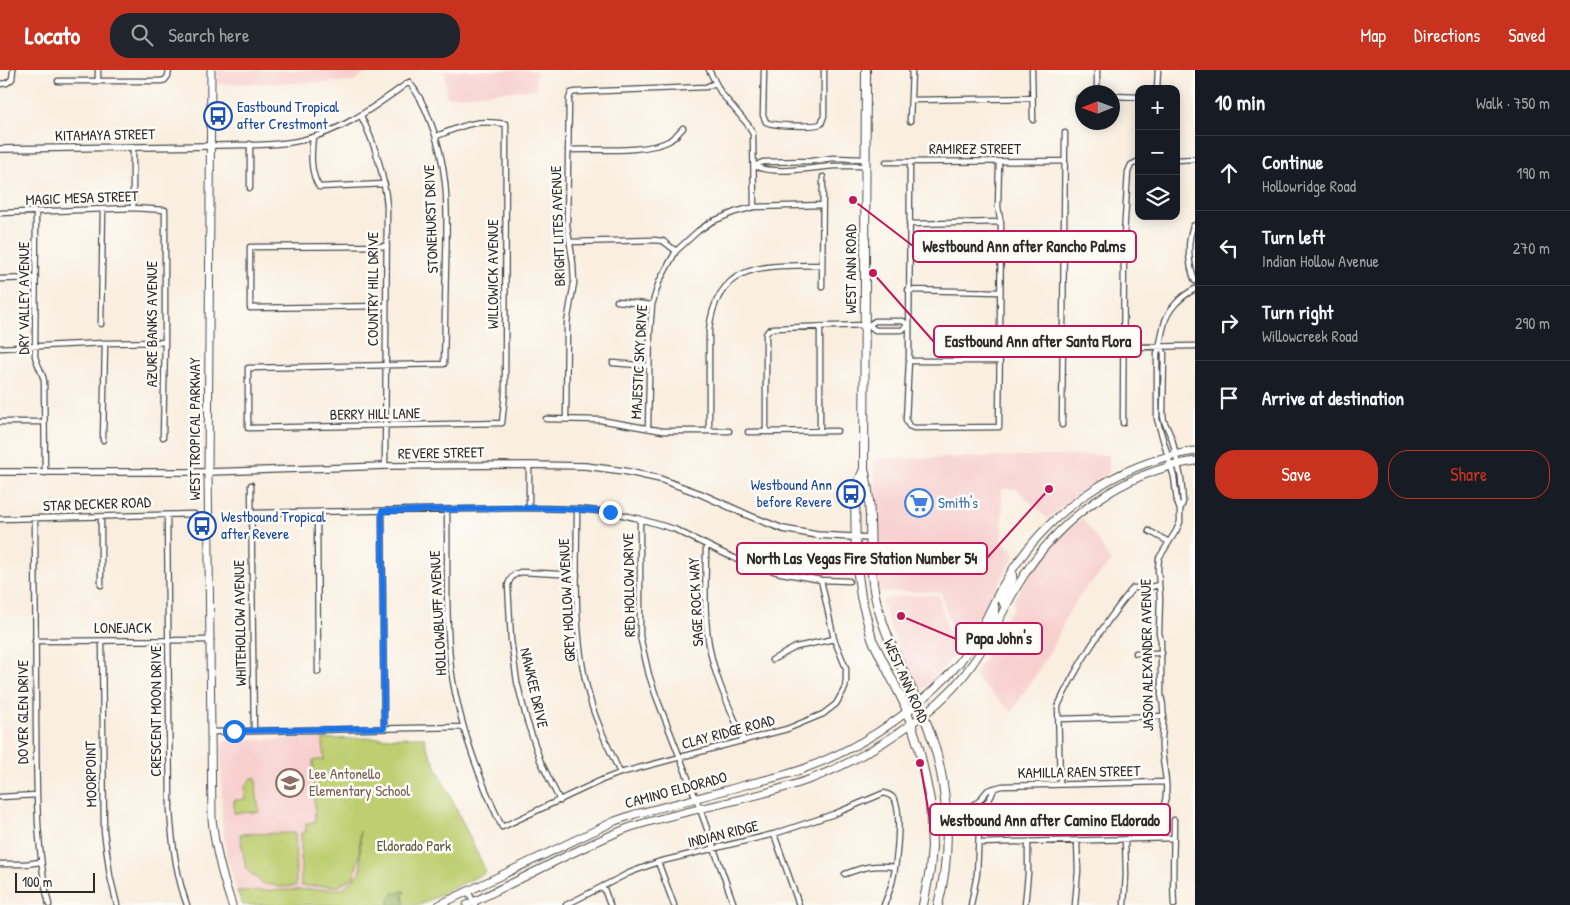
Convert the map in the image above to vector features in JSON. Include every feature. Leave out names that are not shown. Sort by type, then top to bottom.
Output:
[{"type":"main road","name":"WEST TROPICAL PARKWAY","points":[[211,70],[208,472],[212,819],[221,874],[232,905]]},
{"type":"main road","name":"WEST ANN ROAD","points":[[866,70],[867,326],[864,469],[869,488],[873,582],[882,621],[892,649],[924,714],[937,761],[946,813],[946,858],[938,905]]},
{"type":"main road","points":[[1005,608],[1002,600],[1013,579],[1012,570],[1033,542],[1071,504],[1120,474],[1156,459],[1195,451]]},
{"type":"main road","points":[[982,650],[1020,580],[1041,550],[1072,519],[1114,490],[1153,472],[1195,461]]},
{"type":"main road","name":"WEST ANN ROAD","points":[[864,469],[855,490],[857,573],[868,624],[879,654],[907,711],[925,773],[932,819],[932,840],[930,870],[923,905]]},
{"type":"main road","name":"CAMINO ELDORADO","points":[[439,905],[615,821],[635,814],[784,775],[817,763],[860,742],[918,703],[945,679],[972,645],[1012,570]]},
{"type":"main road","points":[[982,650],[985,635],[996,608],[994,603]]},
{"type":"main road","name":"CAMINO ELDORADO","points":[[472,904],[613,834],[655,820],[772,791],[833,769],[873,748],[924,714],[967,671],[982,650]]},
{"type":"street","points":[[0,84],[10,81],[13,77],[13,70]]},
{"type":"street","points":[[98,70],[98,81]]},
{"type":"street","points":[[58,82],[161,81],[165,80],[169,70]]},
{"type":"street","points":[[709,70],[715,83],[749,126],[753,134],[754,207]]},
{"type":"street","points":[[764,70],[763,115],[766,122],[773,125],[809,126],[821,124],[824,116],[824,70]]},
{"type":"street","points":[[910,121],[912,70]]},
{"type":"street","points":[[1032,70],[1033,120]]},
{"type":"street","points":[[1097,85],[1098,70]]},
{"type":"street","points":[[1157,85],[1158,70]]},
{"type":"street","name":"STONEHURST DRIVE","points":[[361,116],[409,82],[417,92],[437,136],[443,162],[446,199],[444,364],[385,366]]},
{"type":"street","name":"BRIGHT LITES AVENUE","points":[[566,419],[567,323],[574,283],[567,224],[569,99],[571,93],[706,87],[715,83]]},
{"type":"street","points":[[1120,96],[1135,97]]},
{"type":"street","points":[[911,100],[1032,98]]},
{"type":"street","points":[[210,146],[283,143],[313,137],[341,127],[361,116]]},
{"type":"street","name":"COUNTRY HILL DRIVE","points":[[361,116],[372,138],[385,184],[387,206],[385,246],[384,466]]},
{"type":"street","name":"WILLOWICK AVENUE","points":[[437,136],[463,125],[488,121],[506,124],[505,394],[502,423]]},
{"type":"street","points":[[568,150],[658,145],[676,136],[683,128]]},
{"type":"street","points":[[1062,425],[1065,132]]},
{"type":"street","points":[[313,137],[314,180],[319,187],[385,184]]},
{"type":"street","points":[[250,144],[250,188]]},
{"type":"street","name":"KITAMAYA STREET","points":[[0,149],[210,146]]},
{"type":"street","points":[[133,147],[133,208]]},
{"type":"street","points":[[754,166],[763,162],[811,161],[833,158],[865,162]]},
{"type":"street","points":[[1180,160],[1195,160]]},
{"type":"street","name":"RAMIREZ STREET","points":[[886,162],[1064,161]]},
{"type":"street","points":[[754,166],[764,170],[816,169],[865,162]]},
{"type":"street","points":[[910,162],[906,420],[908,426],[914,428],[999,427],[1001,222],[998,207],[999,162]]},
{"type":"street","points":[[1123,424],[1124,235],[1128,172],[1131,165],[1135,163]]},
{"type":"street","points":[[822,287],[823,177]]},
{"type":"street","name":"MAJESTIC SKY DRIVE","points":[[648,428],[652,305],[659,282],[676,251],[698,230],[734,212],[754,207],[822,205]]},
{"type":"street","name":"MAGIC MESA STREET","points":[[0,213],[133,208],[165,210]]},
{"type":"street","points":[[101,324],[103,210]]},
{"type":"street","name":"AZURE BANKS AVENUE","points":[[163,437],[165,210]]},
{"type":"street","name":"DRY VALLEY AVENUE","points":[[36,212],[35,356],[44,380],[45,472]]},
{"type":"street","points":[[909,224],[1001,222]]},
{"type":"street","points":[[1194,225],[1190,234],[1189,264],[1195,281]]},
{"type":"street","points":[[570,242],[654,240],[663,241],[676,251]]},
{"type":"street","points":[[385,246],[250,247],[250,308],[385,306]]},
{"type":"street","points":[[709,430],[709,330],[711,314],[716,300],[725,286],[739,274],[766,266],[822,265]]},
{"type":"street","points":[[0,279],[36,278]]},
{"type":"street","points":[[1172,455],[1159,429],[1156,412],[1157,354],[1161,346],[1164,323],[1169,312],[1195,289]]},
{"type":"street","points":[[908,290],[1000,292]]},
{"type":"street","points":[[617,301],[652,305]]},
{"type":"street","points":[[867,326],[875,321],[903,321],[908,325]]},
{"type":"street","points":[[766,432],[766,334],[769,330],[774,328],[867,326],[875,330],[902,330],[908,325]]},
{"type":"street","points":[[820,327],[820,431]]},
{"type":"street","points":[[0,348],[165,342]]},
{"type":"street","points":[[103,440],[105,343]]},
{"type":"street","points":[[1161,346],[1164,353],[1163,415],[1172,455]]},
{"type":"street","points":[[1062,348],[1195,346]]},
{"type":"street","points":[[908,360],[999,361]]},
{"type":"street","points":[[613,362],[649,366]]},
{"type":"street","name":"BERRY HILL LANE","points":[[385,366],[248,368],[248,428],[502,423]]},
{"type":"street","points":[[546,419],[600,420],[663,431],[729,431]]},
{"type":"street","points":[[0,422],[44,422]]},
{"type":"street","points":[[748,432],[837,431]]},
{"type":"street","name":"JASON ALEXANDER AVENUE","points":[[1164,805],[1166,800],[1162,738],[1164,716],[1161,696],[1162,653],[1159,633],[1158,569],[1159,558],[1180,522],[1172,455]]},
{"type":"street","points":[[529,465],[529,508]]},
{"type":"street","name":"REVERE STREET","points":[[0,472],[208,472],[384,466],[585,466],[643,475],[701,494],[783,529],[817,535],[870,538]]},
{"type":"street","name":"WHITEHOLLOW AVENUE","points":[[251,485],[254,731]]},
{"type":"street","points":[[251,513],[529,508],[610,512],[674,529],[706,546],[748,564],[821,580],[848,581]]},
{"type":"street","name":"GREY HOLLOW AVENUE","points":[[577,509],[578,631],[582,664],[591,702],[602,734],[620,773]]},
{"type":"street","name":"HOLLOWBLUFF AVENUE","points":[[447,510],[448,638],[451,669],[463,727],[480,779],[502,827]]},
{"type":"street","points":[[382,511],[384,728]]},
{"type":"street","points":[[317,512],[318,672]]},
{"type":"street","name":"CRESCENT MOON DRIVE","points":[[168,514],[170,810],[172,843],[187,905]]},
{"type":"street","name":"STAR DECKER ROAD","points":[[0,519],[194,514]]},
{"type":"street","points":[[101,517],[101,585]]},
{"type":"street","name":"DOVER GLEN DRIVE","points":[[35,519],[37,796],[41,862],[49,905]]},
{"type":"street","name":"RED HOLLOW DRIVE","points":[[640,519],[640,636],[656,696],[700,809],[734,905]]},
{"type":"street","points":[[1149,531],[1169,542]]},
{"type":"street","name":"SAGE ROCK WAY","points":[[706,546],[706,625],[710,651],[717,678],[744,741]]},
{"type":"street","name":"NAWKEE DRIVE","points":[[560,801],[540,760],[517,682],[511,640],[508,585],[509,580],[513,576],[521,572],[577,574]]},
{"type":"street","name":"CLAY RIDGE ROAD","points":[[502,827],[620,773],[787,729],[830,710],[844,692],[847,676],[834,639],[821,580]]},
{"type":"street","points":[[1060,784],[1058,706],[1090,646],[1133,588],[1159,585]]},
{"type":"street","points":[[772,660],[796,647],[834,639]]},
{"type":"street","name":"MOORPOINT","points":[[102,640],[104,831],[110,876],[117,905]]},
{"type":"street","name":"LONEJACK","points":[[36,641],[211,640]]},
{"type":"street","points":[[1136,653],[1162,653]]},
{"type":"street","points":[[1059,719],[1164,716]]},
{"type":"street","points":[[212,732],[463,727]]},
{"type":"street","name":"KAMILLA RAEN STREET","points":[[946,813],[977,810],[993,794],[994,788],[1002,786],[1165,782]]},
{"type":"street","name":"INDIAN RIDGE","points":[[566,905],[629,873],[658,862],[774,834],[834,814],[884,794],[890,795],[897,805],[898,836],[895,867]]},
{"type":"street","points":[[0,797],[37,796]]},
{"type":"street","points":[[1174,820],[1172,867],[1174,905]]},
{"type":"street","points":[[972,905],[977,874],[980,830]]},
{"type":"street","points":[[774,834],[800,905]]},
{"type":"street","points":[[980,843],[1174,838]]},
{"type":"street","points":[[1124,905],[1126,839]]},
{"type":"street","points":[[1075,905],[1078,871],[1077,841]]},
{"type":"street","points":[[1025,905],[1028,874],[1028,842]]},
{"type":"street","points":[[0,864],[41,862]]},
{"type":"street","points":[[658,862],[674,905]]},
{"type":"street","points":[[844,874],[868,866],[895,867],[892,884],[884,905]]},
{"type":"street","points":[[603,886],[610,905]]},
{"type":"street","points":[[468,891],[472,904]]},
{"type":"shaded area","points":[[218,70],[369,70],[353,82],[217,84]]},
{"type":"shaded area","points":[[445,70],[536,70],[536,89],[446,97]]},
{"type":"shaded area","points":[[1108,455],[1109,474],[1069,500],[1048,519],[1017,489],[1002,489],[1002,542],[1014,552],[1015,556],[967,639],[955,641],[941,592],[880,592],[876,547],[874,459]]},
{"type":"shaded area","points":[[1082,518],[1111,562],[1086,588],[1069,612],[1051,650],[1012,712],[973,676],[986,656],[1005,619],[1014,607],[1015,598],[1037,563]]},
{"type":"shaded area","points":[[938,595],[952,645],[959,649],[926,687],[922,688],[918,686],[896,643],[882,601],[898,596]]},
{"type":"shaded area","name":"Lee Antonello Elementary School","points":[[358,738],[361,871],[343,889],[237,891],[227,856],[222,820],[221,745],[226,740]]},
{"type":"green space","name":"Eldorado Park","points":[[424,737],[425,743],[486,872],[420,905],[243,905],[237,891],[343,889],[361,871],[360,831],[359,858],[354,876],[339,886],[301,886],[301,833],[306,832],[306,823],[315,822],[313,760],[324,760],[323,739]]},
{"type":"green space","points":[[252,778],[256,778],[259,812],[234,813],[234,800],[245,799],[245,786]]},
{"type":"green space","points":[[295,833],[296,886],[280,887],[262,883],[246,869],[240,834]]},
{"type":"green space","points":[[400,891],[405,893],[403,895],[405,903],[402,905],[389,905],[389,899],[393,893]]},
{"type":"place","name":"Eastbound Tropical after Crestmont","points":[[218,116]]},
{"type":"place","name":"Westbound Ann after Rancho Palms","points":[[853,200]]},
{"type":"place","name":"Eastbound Ann after Santa Flora","points":[[873,273]]},
{"type":"place","name":"North Las Vegas Fire Station Number 54","points":[[1049,489]]},
{"type":"place","name":"Westbound Ann before Revere","points":[[851,494]]},
{"type":"place","name":"Smith's","points":[[919,503]]},
{"type":"place","name":"Westbound Tropical after Revere","points":[[202,526]]},
{"type":"place","name":"Papa John's","points":[[901,616]]},
{"type":"place","name":"Westbound Ann after Camino Eldorado","points":[[920,763]]},
{"type":"place","name":"Lee Antonello Elementary School","points":[[290,783]]},
{"type":"route","points":[[234,731],[384,728],[382,511],[529,508],[610,512]]}]
